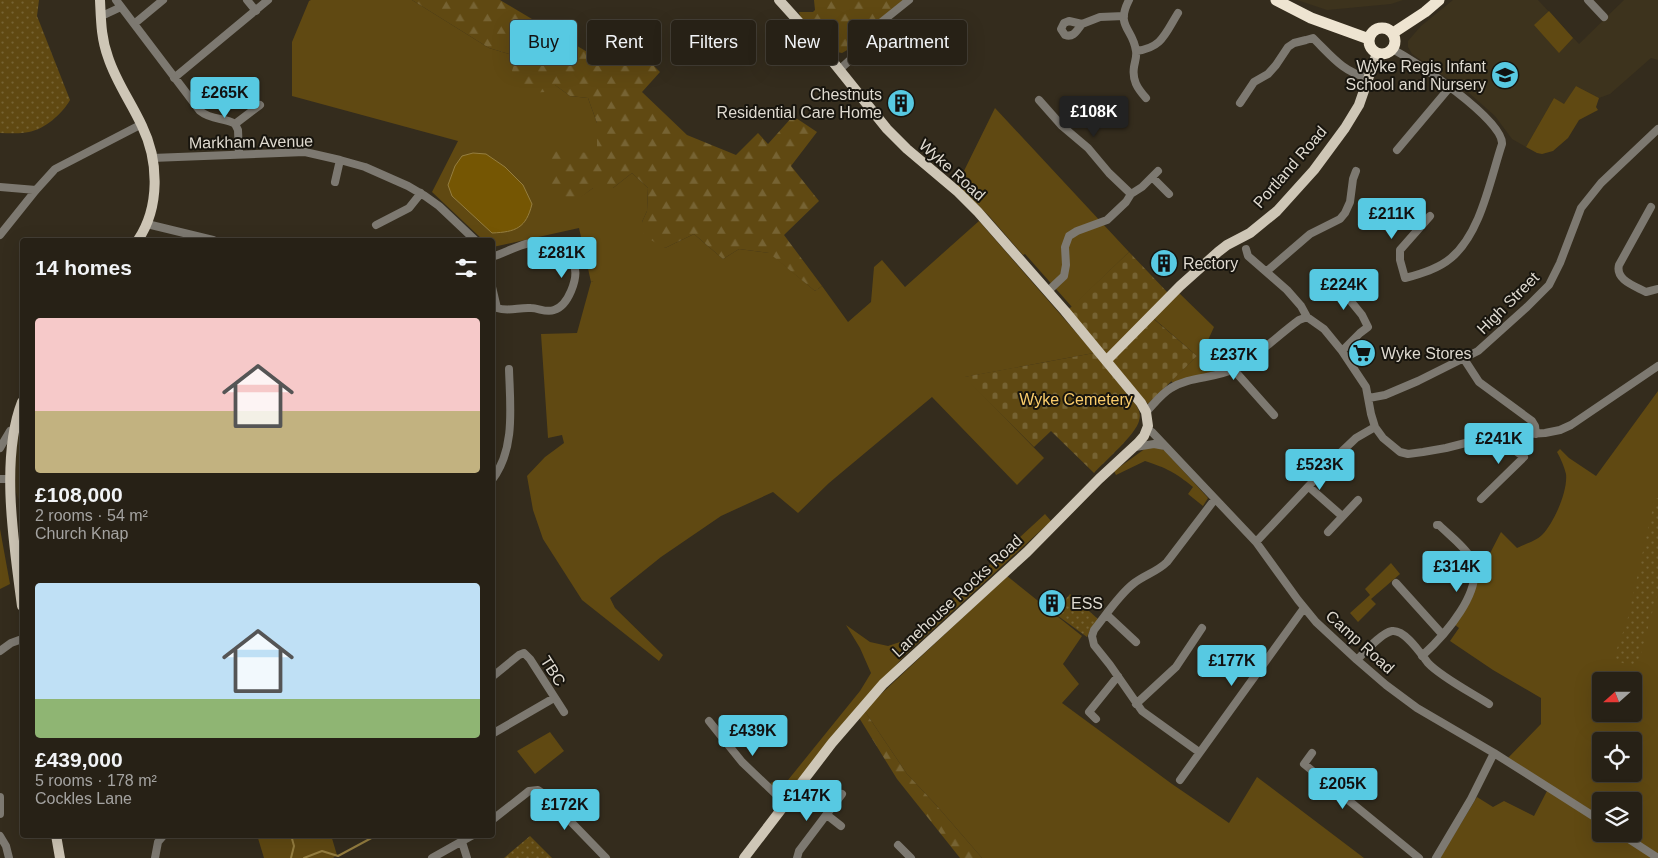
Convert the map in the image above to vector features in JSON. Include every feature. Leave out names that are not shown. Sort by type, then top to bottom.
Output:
[{"type":"highway","points":[[1276,0],[1310,18],[1369,39]]},
{"type":"highway","points":[[1393,33],[1425,12],[1439,0]]},
{"type":"highway","points":[[1386,28],[1393,33],[1395,43],[1392,49],[1385,53],[1377,53],[1372,48],[1369,39],[1373,31],[1386,28]]},
{"type":"main road","points":[[100,0],[104,43],[112,70],[142,124],[152,158],[154,196],[147,224],[139,238]]},
{"type":"main road","name":"Wyke Road","points":[[780,0],[807,30],[887,129],[906,149],[958,192],[1107,360]]},
{"type":"main road","name":"Portland Road","points":[[1107,360],[1180,286],[1218,252],[1250,233],[1281,207],[1314,170],[1345,128],[1359,105],[1377,53]]},
{"type":"main road","points":[[1107,360],[1146,412],[1147,430]]},
{"type":"main road","points":[[20,406],[10,431],[3,479],[20,587]]},
{"type":"main road","name":"Lanehouse Rocks Road","points":[[744,858],[832,743],[883,684],[1027,552],[1099,479],[1135,447],[1147,430]]},
{"type":"main road","points":[[57,838],[60,858]]},
{"type":"street","points":[[134,24],[162,0]]},
{"type":"street","points":[[247,0],[256,11]]},
{"type":"street","points":[[174,78],[268,0]]},
{"type":"street","points":[[839,70],[861,50],[866,35],[909,0]]},
{"type":"street","points":[[1129,0],[1124,16],[1125,29],[1136,51],[1134,78],[1138,90],[1146,98]]},
{"type":"street","points":[[1588,0],[1604,17]]},
{"type":"street","points":[[101,15],[112,12],[118,3],[195,106],[204,114],[215,119],[231,121],[235,124],[238,130],[239,154]]},
{"type":"street","points":[[1136,51],[1150,49],[1158,44],[1178,14]]},
{"type":"street","points":[[1082,24],[1100,17],[1124,16]]},
{"type":"street","points":[[1240,103],[1254,82],[1268,74],[1276,66],[1288,47],[1310,38],[1316,40],[1343,68],[1368,78]]},
{"type":"street","points":[[1392,49],[1450,87],[1488,118],[1502,137],[1502,144],[1478,219],[1468,239],[1446,262],[1428,271],[1405,278],[1400,260],[1400,250],[1430,216]]},
{"type":"street","points":[[1397,150],[1450,87]]},
{"type":"street","points":[[1039,100],[1062,126],[1088,148],[1109,173],[1131,194]]},
{"type":"street","points":[[235,124],[260,105]]},
{"type":"street","points":[[0,235],[55,169],[142,124]]},
{"type":"street","name":"High Street","points":[[1369,398],[1385,395],[1418,382],[1484,347],[1549,285],[1560,263],[1581,208],[1601,182],[1658,129]]},
{"type":"street","name":"Markham Avenue","points":[[152,158],[305,152],[340,160],[365,167],[421,193],[473,238]]},
{"type":"street","points":[[335,182],[340,160]]},
{"type":"street","points":[[1266,272],[1310,234],[1340,220],[1350,202],[1356,171]]},
{"type":"street","points":[[1048,292],[1064,276],[1066,266],[1065,247],[1069,236],[1077,231],[1107,220],[1126,202],[1131,194],[1142,187],[1155,174],[1169,194]]},
{"type":"street","points":[[0,187],[36,190]]},
{"type":"street","points":[[376,225],[409,208],[421,193]]},
{"type":"street","points":[[1651,207],[1618,269],[1623,280],[1646,292],[1658,289]]},
{"type":"street","points":[[147,224],[205,238]]},
{"type":"street","points":[[495,256],[535,242],[555,248],[567,255],[574,264],[575,269],[570,294],[566,302],[553,311],[532,308],[508,310],[497,308],[495,300]]},
{"type":"street","points":[[1246,249],[1248,256],[1301,306],[1307,317],[1324,329],[1342,351],[1364,382],[1375,427],[1383,438],[1397,450],[1408,454],[1446,448],[1485,437],[1556,431],[1571,425],[1658,366]]},
{"type":"street","points":[[1336,283],[1362,315],[1368,327],[1360,332],[1342,351]]},
{"type":"street","points":[[1146,412],[1171,388],[1187,381],[1216,376],[1233,369],[1254,356],[1299,320],[1307,317]]},
{"type":"street","points":[[1464,359],[1479,382],[1532,421],[1536,434]]},
{"type":"street","points":[[495,475],[506,453],[509,435],[509,369]]},
{"type":"street","points":[[1233,369],[1274,415]]},
{"type":"street","points":[[1256,542],[1337,456],[1356,438],[1375,427]]},
{"type":"street","name":"Camp Road","points":[[1147,430],[1152,432],[1256,542],[1304,608],[1327,633],[1357,660],[1417,708],[1494,753],[1592,815]]},
{"type":"street","points":[[0,448],[10,431]]},
{"type":"street","points":[[1481,499],[1524,457],[1506,444],[1503,435]]},
{"type":"street","points":[[1135,447],[1154,444],[1167,448]]},
{"type":"street","points":[[1308,487],[1342,516]]},
{"type":"street","points":[[1200,752],[1146,714],[1136,704],[1118,676],[1092,642],[1093,633],[1134,583],[1165,564],[1215,499]]},
{"type":"street","points":[[1328,532],[1358,500]]},
{"type":"street","points":[[1422,656],[1462,609],[1472,588],[1474,573],[1468,554],[1437,525]]},
{"type":"street","points":[[1396,583],[1442,634]]},
{"type":"street","points":[[1180,780],[1304,608]]},
{"type":"street","points":[[1107,615],[1136,642]]},
{"type":"street","points":[[1136,704],[1173,670],[1202,628]]},
{"type":"street","points":[[1357,660],[1382,636],[1393,631],[1400,632],[1434,668],[1489,704]]},
{"type":"street","points":[[0,651],[20,639]]},
{"type":"street","name":"TBC","points":[[495,675],[524,653],[530,659],[564,712]]},
{"type":"street","points":[[1096,719],[1089,712],[1118,676]]},
{"type":"street","points":[[495,732],[554,698]]},
{"type":"street","points":[[710,720],[742,762],[785,803]]},
{"type":"street","points":[[1312,753],[1302,767],[1419,858]]},
{"type":"street","points":[[1436,858],[1471,800],[1494,753]]},
{"type":"street","points":[[495,818],[527,792],[538,790],[606,858]]},
{"type":"street","points":[[797,858],[799,851],[842,794]]},
{"type":"street","points":[[0,796],[0,814]]},
{"type":"street","points":[[827,815],[841,826]]},
{"type":"street","points":[[0,836],[6,846],[9,858]]},
{"type":"street","points":[[155,858],[158,842],[161,838]]},
{"type":"street","points":[[432,858],[468,838]]},
{"type":"street","points":[[462,842],[467,858]]},
{"type":"street","points":[[1633,842],[1658,858]]},
{"type":"street","points":[[898,845],[911,858]]},
{"type":"shaded area","points":[[1297,0],[1403,0],[1391,4],[1327,10]]},
{"type":"shaded area","name":"Wyke Regis Infant School and Nursery","points":[[1453,0],[1538,0],[1579,44],[1624,0],[1658,0],[1658,60],[1651,58],[1610,94],[1599,98],[1576,86],[1564,105],[1554,98],[1526,147],[1512,139],[1495,116],[1469,93],[1412,54],[1408,47],[1408,41],[1421,26]]},
{"type":"shaded area","points":[[473,153],[486,154],[505,167],[523,185],[532,204],[527,219],[514,230],[492,233],[452,196],[448,185],[455,166],[462,156]]},
{"type":"shaded area","points":[[20,423],[20,500],[12,482],[16,437]]},
{"type":"green space","points":[[0,0],[39,0],[37,16],[70,100],[52,120],[41,128],[29,132],[0,133]]},
{"type":"green space","points":[[311,0],[412,0],[489,48],[510,54],[510,65],[528,65],[570,96],[588,98],[597,123],[597,153],[576,200],[593,188],[613,188],[632,173],[648,188],[647,211],[642,222],[665,248],[694,234],[723,259],[739,249],[770,253],[815,291],[822,286],[848,322],[871,302],[874,267],[882,260],[905,287],[979,221],[1094,353],[965,377],[1044,458],[1017,485],[932,397],[829,483],[798,513],[773,492],[721,516],[661,557],[610,598],[615,608],[663,655],[659,661],[582,600],[543,539],[533,510],[527,476],[545,457],[564,443],[562,435],[548,438],[541,334],[577,333],[591,282],[579,228],[495,247],[495,238],[481,238],[432,192],[458,141],[292,96],[292,42]]},
{"type":"green space","points":[[412,0],[500,0],[534,20],[510,20],[510,54],[489,48]]},
{"type":"green space","points":[[814,0],[906,0],[885,20],[848,20],[848,50],[842,53],[838,52],[838,20],[803,20],[799,12],[813,12],[815,10]]},
{"type":"green space","points":[[1549,11],[1573,38],[1559,53],[1534,25]]},
{"type":"green space","points":[[577,46],[587,52],[587,65],[653,65],[660,72],[642,92],[687,135],[736,155],[758,133],[768,144],[793,116],[817,132],[791,166],[819,201],[784,235],[822,286],[815,291],[769,253],[739,249],[723,259],[694,234],[665,248],[644,236],[642,222],[647,211],[648,188],[632,173],[613,188],[593,188],[576,201],[551,193],[547,151],[597,153],[597,123],[588,98],[570,96],[555,85],[545,92],[527,93],[512,71],[514,65],[577,65]]},
{"type":"green space","points":[[1576,86],[1599,98],[1596,107],[1598,110],[1579,120],[1568,138],[1553,151],[1542,154],[1526,147],[1554,98],[1564,104]]},
{"type":"green space","points":[[995,108],[1129,252],[1072,307],[1025,254],[1023,255],[989,216],[957,185]]},
{"type":"green space","points":[[1129,252],[1169,294],[1149,315],[1197,356],[1148,404],[1069,309]]},
{"type":"green space","points":[[1177,291],[1214,327],[1204,349],[1222,369],[1173,383],[1171,381],[1197,356],[1152,317]]},
{"type":"green space","name":"Wyke Cemetery","points":[[1094,353],[1136,405],[1140,416],[1137,426],[1132,433],[1094,473],[1051,431],[1034,447],[964,377]]},
{"type":"green space","points":[[1658,391],[1658,858],[1440,858],[1477,797],[1493,807],[1504,801],[1534,816],[1547,791],[1506,760],[1541,724],[1541,698],[1493,670],[1450,641],[1459,628],[1454,624],[1476,570],[1484,565],[1501,532],[1517,548],[1537,539],[1547,530],[1565,489],[1566,474],[1557,452],[1560,449],[1569,458],[1596,476]]},
{"type":"green space","points":[[1146,448],[1160,448],[1165,451],[1208,498],[1203,506],[1188,494],[1193,487],[1165,468],[1145,461],[1116,475],[1114,471]]},
{"type":"green space","points":[[1655,498],[1658,498],[1658,591],[1639,661],[1632,667],[1613,659],[1627,622]]},
{"type":"green space","points":[[1045,514],[1051,521],[904,656],[786,794],[780,795],[770,784],[772,782],[784,785],[860,691],[871,673],[860,648],[846,625],[870,642],[888,646],[909,639]]},
{"type":"green space","points":[[0,529],[10,584],[0,589]]},
{"type":"green space","points":[[1391,563],[1400,574],[1371,599],[1376,604],[1358,622],[1350,613],[1370,595],[1365,589]]},
{"type":"green space","points":[[1007,576],[1082,636],[1063,664],[1079,684],[1062,703],[1172,784],[1229,823],[1257,777],[1364,858],[982,858],[907,774],[864,710]]},
{"type":"green space","points":[[1070,594],[1099,620],[1091,628],[1087,637],[1054,613]]},
{"type":"green space","points":[[864,710],[907,774],[982,858],[960,858],[897,779],[858,716]]},
{"type":"green space","points":[[550,732],[564,751],[535,774],[517,751]]},
{"type":"green space","points":[[530,836],[552,858],[504,858]]},
{"type":"green space","points":[[258,838],[332,838],[337,855],[333,858],[264,858]]},
{"type":"waterway","points":[[291,858],[294,846],[292,838]]},
{"type":"waterway","points":[[304,858],[322,851],[338,856],[371,838]]},
{"type":"place","name":"Wyke Regis Infant School and Nursery","points":[[1505,75]]},
{"type":"place","name":"Chestnuts Residential Care Home","points":[[901,103]]},
{"type":"place","name":"Rectory","points":[[1164,263]]},
{"type":"place","name":"Wyke Stores","points":[[1362,353]]},
{"type":"place","name":"ESS","points":[[1052,603]]}]
